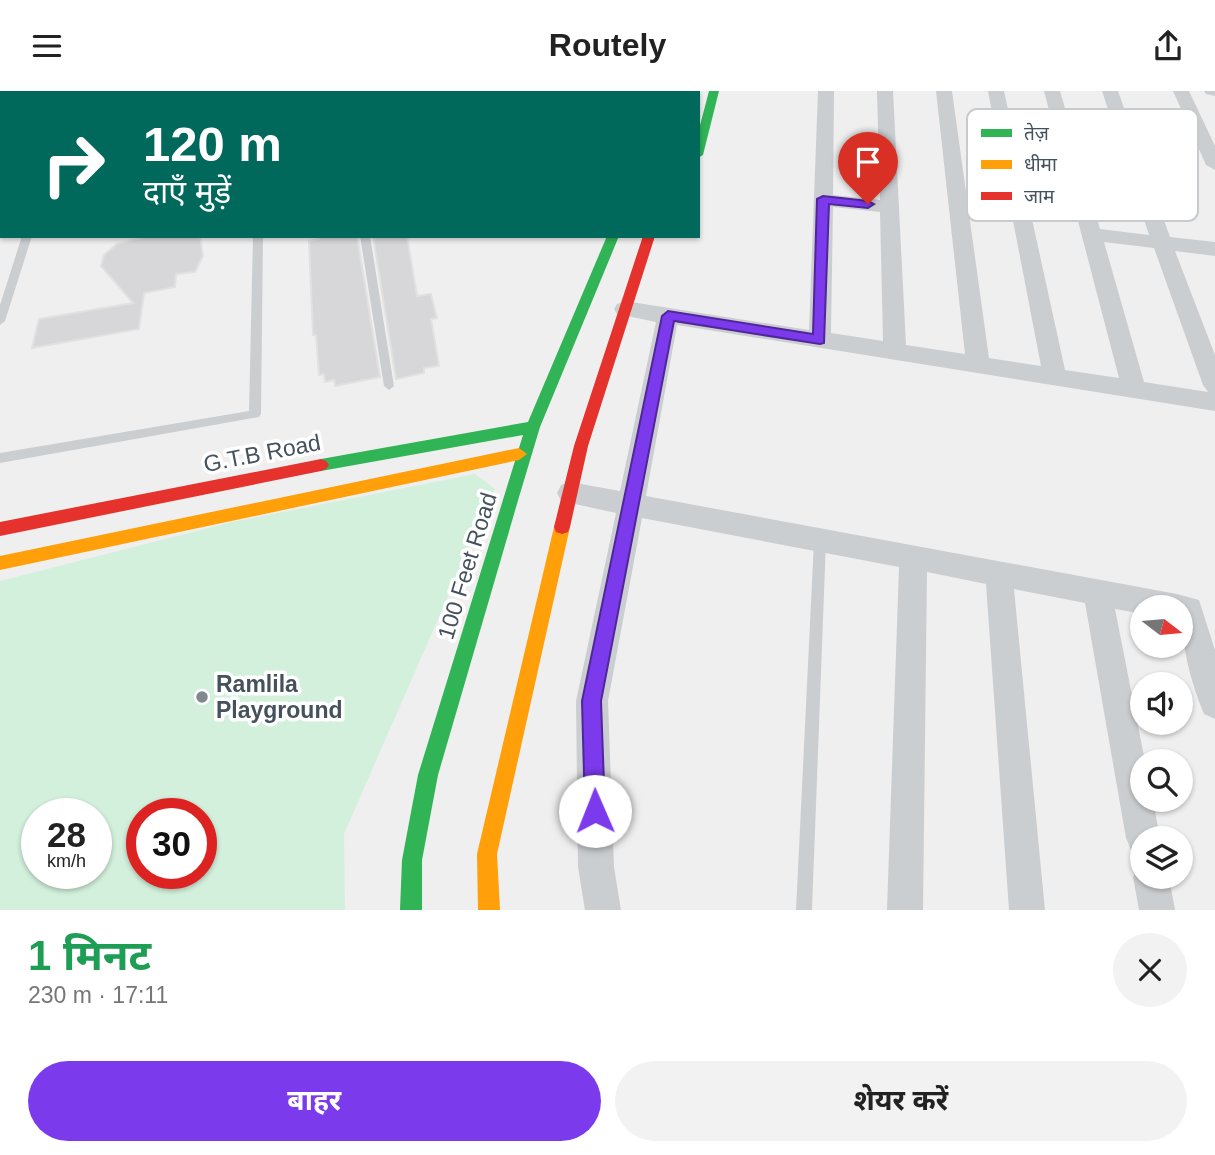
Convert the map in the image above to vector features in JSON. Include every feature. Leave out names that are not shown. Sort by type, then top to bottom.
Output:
[{"type":"main road","points":[[700,147],[714,91]]},
{"type":"main road","name":"100 Feet Road","points":[[411,910],[412,860],[428,775],[533,427],[608,240]]},
{"type":"main road","points":[[489,910],[487,855],[581,446],[642,258],[655,240]]},
{"type":"main road","name":"G.T.B Road","points":[[0,529],[265,475],[533,427]]},
{"type":"main road","points":[[0,563],[527,453]]},
{"type":"street","points":[[820,339],[826,91]]},
{"type":"street","points":[[885,91],[895,351]]},
{"type":"street","points":[[944,91],[978,364]]},
{"type":"street","points":[[996,91],[1000,109]]},
{"type":"street","points":[[1052,91],[1057,109]]},
{"type":"street","points":[[1110,91],[1116,109]]},
{"type":"street","points":[[1181,91],[1189,109]]},
{"type":"street","points":[[1198,128],[1215,165]]},
{"type":"street","points":[[823,199],[890,207]]},
{"type":"street","points":[[1023,221],[1055,376]]},
{"type":"street","points":[[1087,221],[1134,389]]},
{"type":"street","points":[[1154,221],[1215,385]]},
{"type":"street","points":[[1091,234],[1215,249]]},
{"type":"street","points":[[625,309],[1215,402]]},
{"type":"street","points":[[603,910],[596,867],[592,701],[668,316]]},
{"type":"street","points":[[570,493],[1130,599]]},
{"type":"street","points":[[905,910],[913,558]]},
{"type":"street","points":[[999,574],[1027,910]]},
{"type":"street","points":[[1098,593],[1141,826]]},
{"type":"street","points":[[1194,622],[1215,703]]},
{"type":"street","points":[[1153,889],[1157,910]]},
{"type":"lane","points":[[0,321],[26,238]]},
{"type":"lane","points":[[0,458],[255,414],[258,238]]},
{"type":"lane","points":[[365,238],[389,386]]},
{"type":"lane","points":[[804,910],[820,541]]},
{"type":"green space","name":"Ramlila Playground","points":[[475,474],[495,489],[344,834],[345,910],[0,910],[0,581],[232,522]]},
{"type":"building","points":[[140,238],[200,238],[203,256],[195,272],[176,274],[175,287],[144,293],[139,329],[32,348],[39,319],[133,303],[101,266],[104,255],[117,244]]},
{"type":"building","points":[[357,238],[380,377],[335,386],[334,380],[325,382],[324,374],[319,375],[316,335],[313,335],[309,241]]},
{"type":"building","points":[[373,238],[407,238],[417,296],[431,294],[437,318],[431,319],[439,366],[424,368],[424,373],[396,379]]},
{"type":"traffic: fast","points":[[700,147],[714,91]]},
{"type":"traffic: fast","points":[[411,910],[412,860],[428,775],[511,497],[533,427],[612,238]]},
{"type":"traffic: fast","points":[[321,465],[533,427]]},
{"type":"traffic: slow","points":[[0,563],[519,454]]},
{"type":"traffic: slow","points":[[489,910],[487,854],[562,527]]},
{"type":"traffic: jam","points":[[562,527],[581,446],[648,238]]},
{"type":"traffic: jam","points":[[0,529],[321,465]]},
{"type":"place","name":"Ramlila Playground","points":[[202,697]]},
{"type":"route","points":[[595,811],[592,701],[668,316],[820,339],[823,199],[868,204]]}]
